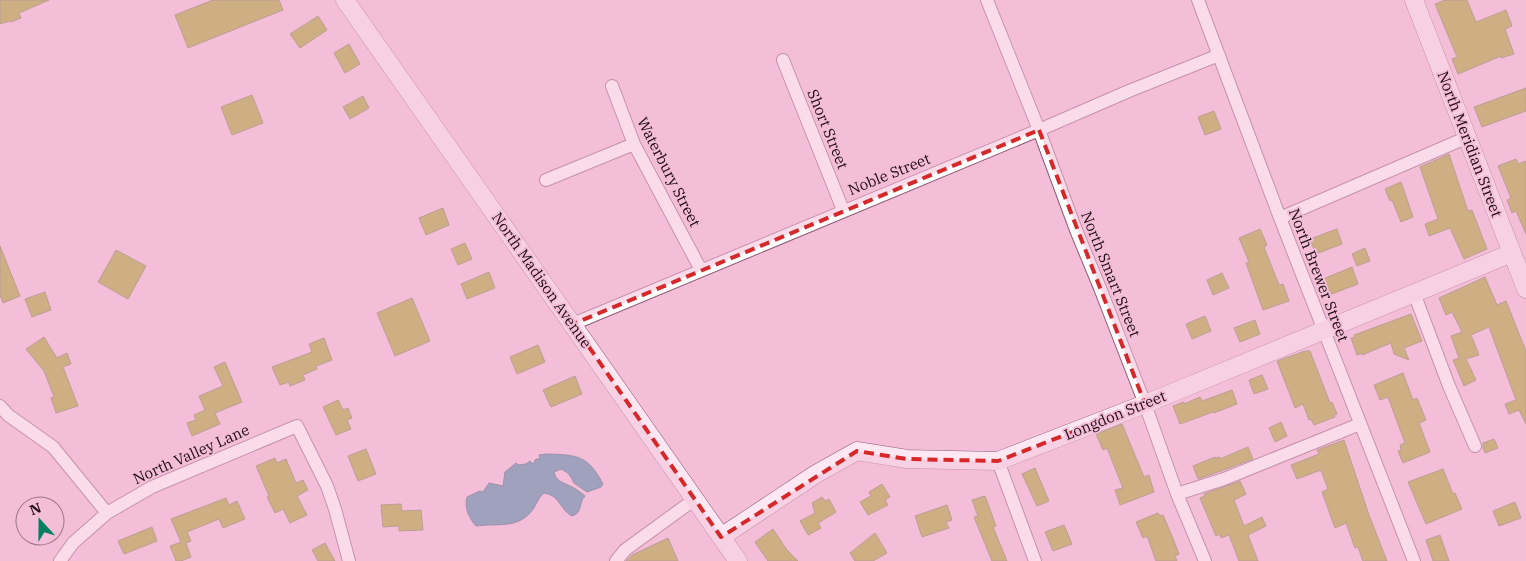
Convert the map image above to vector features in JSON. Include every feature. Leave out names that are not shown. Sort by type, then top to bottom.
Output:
[{"type":"main road","name":"North Madison Avenue","points":[[345,0],[738,561]]},
{"type":"main road","name":"North Meridian Street","points":[[1414,0],[1526,289]]},
{"type":"main road","name":"Longdon Street","points":[[721,537],[816,474],[857,451],[907,459],[998,461],[1145,404],[1512,253]]},
{"type":"street","name":"North Smart Street","points":[[987,0],[1145,404],[1177,494],[1205,561]]},
{"type":"street","name":"North Brewer Street","points":[[1198,0],[1323,330],[1414,561]]},
{"type":"street","name":"Noble Street","points":[[573,324],[842,210],[1039,130],[1129,91],[1219,56]]},
{"type":"street","name":"Short Street","points":[[783,60],[842,210]]},
{"type":"street","name":"Waterbury Street","points":[[612,86],[634,144],[702,270]]},
{"type":"street","points":[[1280,218],[1468,137]]},
{"type":"street","points":[[546,180],[634,144]]},
{"type":"street","points":[[1414,293],[1449,386],[1475,446]]},
{"type":"street","points":[[0,406],[8,415],[53,447],[107,513]]},
{"type":"street","points":[[1177,494],[1224,478],[1360,424]]},
{"type":"street","name":"North Valley Lane","points":[[60,561],[73,544],[107,513],[152,487],[297,426],[327,486],[336,510],[350,561]]},
{"type":"street","points":[[998,461],[1035,561]]},
{"type":"street","points":[[616,561],[625,550],[695,499]]},
{"type":"highlighted area","points":[[1039,130],[1145,404],[998,461],[907,459],[857,451],[721,537],[573,324]]},
{"type":"water","points":[[547,454],[581,458],[598,474],[603,484],[601,487],[587,492],[574,483],[569,474],[561,469],[554,472],[558,479],[585,496],[578,513],[572,516],[557,500],[544,493],[530,513],[518,521],[476,526],[468,513],[467,497],[480,491],[483,492],[489,483],[503,486],[505,472],[516,463],[519,465],[526,464],[530,461],[533,464],[536,459],[540,459],[539,455]]},
{"type":"building","points":[[0,0],[49,0],[19,13],[21,18],[0,24]]},
{"type":"building","points":[[213,0],[279,0],[283,10],[188,48],[175,15]]},
{"type":"building","points":[[1445,0],[1467,0],[1476,22],[1506,10],[1512,26],[1505,29],[1514,54],[1501,58],[1501,56],[1458,74],[1452,59],[1457,57],[1435,4]]},
{"type":"building","points":[[318,16],[327,30],[300,48],[290,34]]},
{"type":"building","points":[[349,44],[360,64],[345,73],[334,53]]},
{"type":"building","points":[[1526,88],[1526,111],[1482,127],[1474,107]]},
{"type":"building","points":[[252,95],[263,123],[232,135],[221,107]]},
{"type":"building","points":[[363,96],[369,108],[350,119],[343,107]]},
{"type":"building","points":[[1214,111],[1221,129],[1205,135],[1198,117]]},
{"type":"building","points":[[1449,154],[1468,211],[1472,210],[1487,249],[1464,259],[1450,228],[1429,236],[1425,224],[1438,219],[1420,167]]},
{"type":"building","points":[[1516,159],[1518,164],[1526,161],[1526,234],[1516,211],[1512,213],[1507,200],[1511,198],[1498,166]]},
{"type":"building","points":[[1401,182],[1413,217],[1401,222],[1385,189]]},
{"type":"building","points":[[443,208],[449,225],[426,235],[419,218]]},
{"type":"building","points":[[1260,229],[1267,245],[1264,247],[1279,285],[1283,284],[1289,301],[1263,310],[1246,263],[1249,262],[1239,238]]},
{"type":"building","points":[[1337,229],[1342,244],[1316,254],[1310,239]]},
{"type":"building","points":[[465,243],[472,259],[458,265],[451,249]]},
{"type":"building","points":[[0,246],[20,296],[3,303],[0,295]]},
{"type":"building","points":[[1365,248],[1370,261],[1357,266],[1352,254]]},
{"type":"building","points":[[116,250],[146,266],[128,299],[98,282]]},
{"type":"building","points":[[1352,267],[1358,284],[1329,295],[1323,279]]},
{"type":"building","points":[[489,272],[495,288],[467,299],[461,284]]},
{"type":"building","points":[[1222,273],[1229,288],[1213,295],[1207,280]]},
{"type":"building","points":[[1485,277],[1497,305],[1506,301],[1526,351],[1526,424],[1519,410],[1509,414],[1505,404],[1516,400],[1489,327],[1471,335],[1479,355],[1466,359],[1476,380],[1464,386],[1453,360],[1459,358],[1451,336],[1462,332],[1452,312],[1446,315],[1439,298]]},
{"type":"building","points":[[45,292],[51,310],[32,317],[25,299]]},
{"type":"building","points":[[412,298],[430,341],[395,356],[377,313]]},
{"type":"building","points":[[1411,314],[1422,341],[1404,348],[1409,360],[1394,354],[1391,343],[1362,355],[1362,353],[1357,355],[1351,338],[1355,337],[1354,335]]},
{"type":"building","points":[[1205,316],[1211,331],[1192,339],[1186,324]]},
{"type":"building","points":[[1255,320],[1260,334],[1240,342],[1234,328]]},
{"type":"building","points":[[44,337],[57,358],[67,353],[71,364],[63,367],[78,406],[56,413],[51,398],[54,397],[44,371],[26,349]]},
{"type":"building","points":[[324,338],[332,360],[316,366],[317,369],[303,375],[305,380],[290,386],[289,382],[280,385],[272,367],[312,352],[309,344]]},
{"type":"building","points":[[538,345],[545,362],[517,374],[510,357]]},
{"type":"building","points":[[1310,351],[1330,403],[1332,402],[1337,414],[1334,415],[1335,417],[1314,425],[1311,419],[1309,420],[1303,404],[1295,408],[1277,361]]},
{"type":"building","points":[[225,362],[242,402],[215,413],[220,424],[192,436],[187,423],[196,420],[194,415],[205,410],[199,396],[223,386],[214,367]]},
{"type":"building","points":[[1403,373],[1413,400],[1417,398],[1426,420],[1419,423],[1430,452],[1403,463],[1398,451],[1401,450],[1400,445],[1405,443],[1388,397],[1380,400],[1374,385]]},
{"type":"building","points":[[1262,375],[1268,389],[1254,394],[1249,380]]},
{"type":"building","points":[[575,376],[582,394],[551,407],[543,390]]},
{"type":"building","points":[[1232,390],[1237,404],[1180,424],[1173,406],[1184,402],[1184,404],[1200,397],[1202,401]]},
{"type":"building","points":[[338,400],[343,410],[348,408],[352,418],[347,420],[351,429],[336,435],[323,407]]},
{"type":"building","points":[[1281,422],[1287,436],[1275,442],[1269,428]]},
{"type":"building","points":[[1122,424],[1144,477],[1149,475],[1154,492],[1120,505],[1115,490],[1123,488],[1107,448],[1103,450],[1096,434]]},
{"type":"building","points":[[1494,439],[1498,448],[1485,453],[1483,443]]},
{"type":"building","points":[[1344,440],[1369,515],[1387,561],[1363,561],[1358,547],[1355,548],[1346,523],[1335,528],[1322,492],[1328,489],[1321,470],[1297,479],[1291,465],[1319,454],[1317,450]]},
{"type":"building","points":[[1248,447],[1253,459],[1198,479],[1193,466],[1215,457],[1220,457],[1220,459]]},
{"type":"building","points":[[366,449],[376,474],[358,481],[348,456]]},
{"type":"building","points":[[275,458],[277,463],[286,459],[296,483],[303,480],[308,490],[297,496],[307,515],[290,523],[283,509],[275,513],[256,466]]},
{"type":"building","points":[[1035,468],[1049,501],[1037,506],[1022,474]]},
{"type":"building","points":[[1443,469],[1453,494],[1455,493],[1462,509],[1426,524],[1408,482]]},
{"type":"building","points":[[1240,481],[1246,494],[1234,500],[1244,526],[1262,517],[1266,526],[1248,535],[1258,561],[1239,561],[1229,535],[1221,538],[1220,534],[1216,536],[1200,498],[1205,496],[1204,494]]},
{"type":"building","points":[[882,484],[890,497],[885,500],[888,505],[868,515],[860,502],[871,496],[869,492]]},
{"type":"building","points":[[985,496],[996,526],[993,527],[1007,561],[992,561],[974,517],[978,516],[972,500]]},
{"type":"building","points":[[822,497],[825,501],[829,499],[836,512],[818,523],[821,528],[808,535],[800,521],[815,513],[812,503]]},
{"type":"building","points":[[226,498],[229,505],[237,501],[245,519],[223,528],[219,519],[187,532],[191,541],[186,543],[191,557],[176,561],[170,546],[181,542],[171,519]]},
{"type":"building","points":[[1515,502],[1521,518],[1499,526],[1493,511]]},
{"type":"building","points":[[401,504],[402,511],[421,510],[423,530],[399,531],[399,526],[383,527],[381,505]]},
{"type":"building","points":[[947,505],[952,520],[946,522],[949,528],[922,537],[915,516]]},
{"type":"building","points":[[1158,513],[1160,516],[1163,515],[1174,541],[1179,554],[1175,556],[1177,561],[1156,561],[1147,536],[1143,538],[1136,522]]},
{"type":"building","points":[[1064,525],[1072,544],[1053,551],[1045,532]]},
{"type":"building","points":[[152,527],[157,541],[124,554],[118,541]]},
{"type":"building","points":[[773,529],[787,550],[798,561],[768,561],[755,542]]},
{"type":"building","points":[[875,533],[887,553],[873,561],[855,561],[850,553]]},
{"type":"building","points":[[1440,535],[1449,561],[1433,561],[1426,540]]},
{"type":"building","points":[[668,538],[678,561],[626,561],[632,555]]},
{"type":"building","points":[[325,543],[335,561],[318,561],[312,550]]}]
